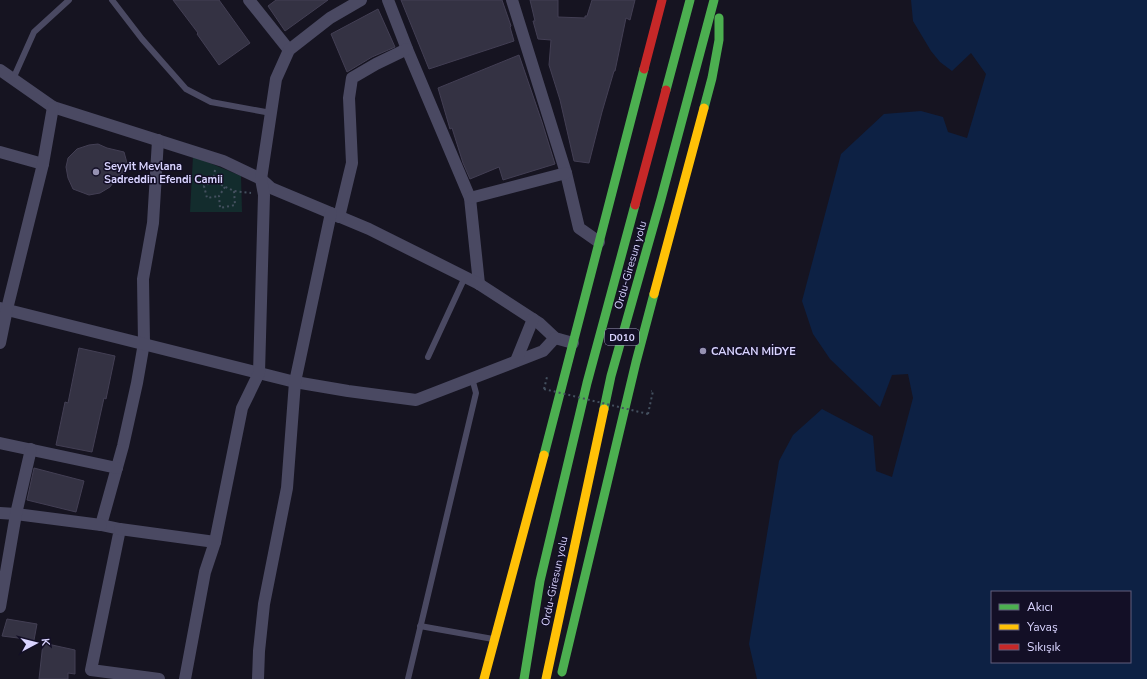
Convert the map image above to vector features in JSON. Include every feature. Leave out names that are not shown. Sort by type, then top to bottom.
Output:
[{"type":"main road","points":[[484,679],[662,0]]},
{"type":"main road","name":"Ordu-Giresun yolu","points":[[524,679],[540,581],[587,383],[690,0]]},
{"type":"main road","name":"Ordu-Giresun yolu","points":[[546,679],[611,376],[661,199],[714,0]]},
{"type":"main road","points":[[560,679],[636,362],[712,78],[719,40],[718,0]]},
{"type":"main road","points":[[556,679],[568,572]]},
{"type":"main road","points":[[521,641],[540,581]]},
{"type":"street","points":[[249,0],[289,50]]},
{"type":"street","points":[[185,679],[205,572],[214,542],[242,408],[259,372],[264,195],[261,179],[276,80],[289,50],[330,18],[361,0]]},
{"type":"street","points":[[388,0],[470,198],[479,284]]},
{"type":"street","points":[[512,0],[566,173],[579,228],[599,242]]},
{"type":"street","points":[[258,679],[259,651],[264,604],[286,488],[295,382],[335,215],[352,163],[349,98],[352,78],[407,49]]},
{"type":"street","points":[[0,70],[53,107],[223,161],[261,179],[271,188],[369,229],[479,284],[539,323],[555,338],[573,343]]},
{"type":"street","points":[[0,343],[4,308],[43,164],[53,107]]},
{"type":"street","points":[[101,525],[117,468],[137,383],[144,344],[143,279],[153,223],[158,140]]},
{"type":"street","points":[[0,152],[43,164]]},
{"type":"street","points":[[470,198],[566,173]]},
{"type":"street","points":[[4,308],[295,382],[348,392],[416,400],[544,351],[555,338]]},
{"type":"street","points":[[516,361],[533,319]]},
{"type":"street","points":[[0,443],[117,468]]},
{"type":"street","points":[[0,607],[16,514],[31,450]]},
{"type":"street","points":[[0,513],[101,525],[214,542]]},
{"type":"street","points":[[120,529],[92,670],[159,679]]},
{"type":"lane","points":[[13,78],[34,32],[69,0]]},
{"type":"lane","points":[[112,0],[142,39],[186,89],[211,102],[271,113]]},
{"type":"lane","points":[[428,357],[465,277]]},
{"type":"lane","points":[[408,679],[476,394],[472,378]]},
{"type":"lane","points":[[420,626],[494,640]]},
{"type":"path","points":[[213,181],[216,159]]},
{"type":"path","points":[[213,181],[234,191],[264,195]]},
{"type":"path","points":[[213,181],[204,186],[207,198],[219,196]]},
{"type":"path","points":[[225,187],[219,196],[220,208],[235,205],[234,191]]},
{"type":"path","points":[[544,389],[648,414],[653,391],[651,391]]},
{"type":"green space","points":[[193,156],[241,176],[242,212],[190,212]]},
{"type":"water","points":[[911,0],[1147,0],[1147,679],[757,679],[749,644],[779,461],[793,435],[822,409],[873,436],[876,471],[892,477],[913,398],[908,374],[892,375],[880,407],[830,359],[813,334],[802,301],[841,154],[884,114],[921,111],[943,117],[948,132],[967,138],[986,74],[971,53],[952,71],[940,62],[931,51],[913,21]]},
{"type":"building","points":[[173,0],[219,0],[250,43],[219,65],[197,34],[198,33]]},
{"type":"building","points":[[276,0],[328,0],[285,31],[268,6]]},
{"type":"building","points":[[401,0],[502,0],[511,26],[514,41],[429,69]]},
{"type":"building","points":[[530,0],[558,0],[558,17],[585,18],[592,0],[635,0],[630,20],[626,18],[615,71],[602,112],[589,163],[574,161],[560,100],[549,65],[551,40],[538,39],[533,21],[535,21]]},
{"type":"building","points":[[378,9],[395,47],[372,57],[347,72],[331,34]]},
{"type":"building","points":[[519,55],[555,164],[503,180],[499,167],[470,179],[463,163],[452,128],[450,129],[438,88]]},
{"type":"building","name":"Seyyit Mevlana Sadreddin Efendi Camii","points":[[98,144],[124,152],[127,169],[123,175],[115,180],[110,187],[100,193],[89,195],[73,189],[68,178],[66,167],[68,158],[77,149]]},
{"type":"building","points":[[79,348],[115,356],[106,399],[104,398],[92,452],[56,445],[65,402],[68,403]]},
{"type":"building","points":[[34,468],[84,481],[76,512],[27,500]]},
{"type":"building","points":[[7,619],[37,624],[34,640],[2,636]]},
{"type":"building","points":[[43,643],[75,650],[75,674],[68,673],[68,679],[39,679]]},
{"type":"traffic: fast","points":[[666,90],[690,0]]},
{"type":"traffic: fast","points":[[604,409],[611,376],[661,199],[714,0]]},
{"type":"traffic: fast","points":[[704,108],[712,78],[719,40],[719,18]]},
{"type":"traffic: fast","points":[[544,455],[644,69]]},
{"type":"traffic: fast","points":[[524,679],[540,581],[587,383],[635,205]]},
{"type":"traffic: fast","points":[[562,672],[636,362],[654,294]]},
{"type":"traffic: slow","points":[[654,294],[704,108]]},
{"type":"traffic: slow","points":[[546,679],[604,409]]},
{"type":"traffic: slow","points":[[484,679],[544,455]]},
{"type":"traffic: jam","points":[[644,69],[662,0]]},
{"type":"traffic: jam","points":[[635,205],[666,90]]},
{"type":"place","name":"Seyyit Mevlana Sadreddin Efendi Camii","points":[[96,172]]},
{"type":"place","name":"CANCAN MİDYE","points":[[703,351]]}]
